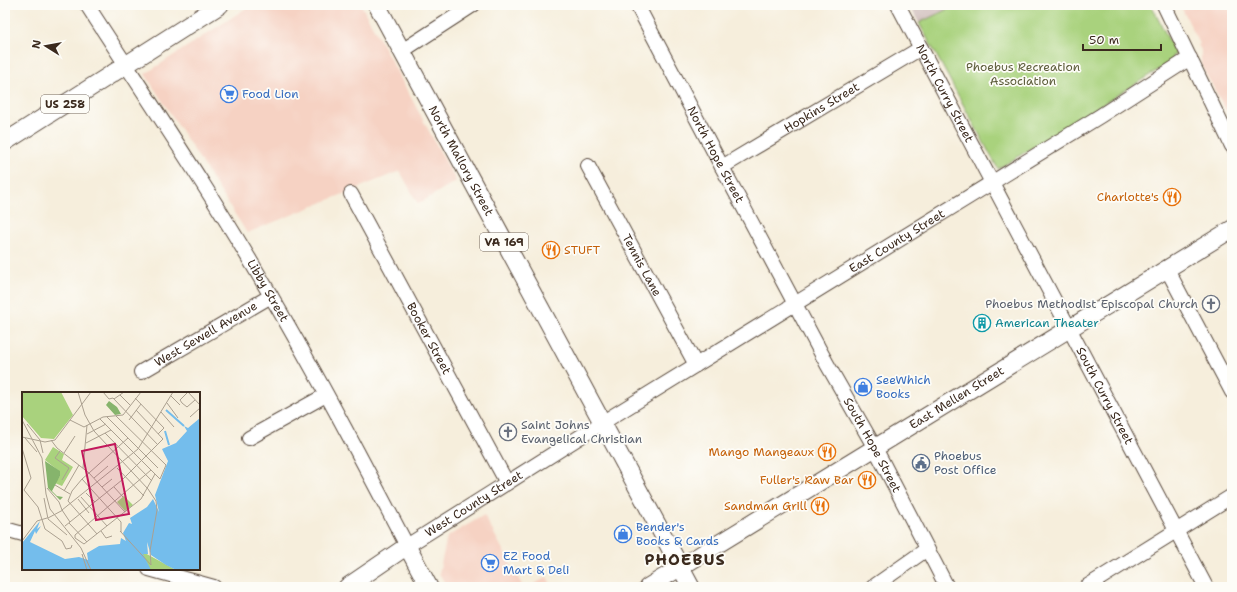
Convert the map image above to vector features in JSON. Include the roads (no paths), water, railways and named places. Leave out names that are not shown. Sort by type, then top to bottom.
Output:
[{"type":"main road","name":"US 258","points":[[5,142],[220,5]]},
{"type":"main road","name":"North Mallory Street","points":[[377,5],[602,423]]},
{"type":"main road","name":"East Mellen Street","points":[[648,587],[1232,229]]},
{"type":"main road","name":"VA 169","points":[[602,423],[691,587]]},
{"type":"main road","name":"West County Street","points":[[347,587],[406,546]]},
{"type":"main road","name":"Libby Street","points":[[406,546],[430,587]]},
{"type":"street","name":"Libby Street","points":[[88,5],[204,187],[271,296],[326,395],[406,546]]},
{"type":"street","points":[[402,51],[473,5]]},
{"type":"street","name":"North Hope Street","points":[[637,5],[796,304]]},
{"type":"street","name":"North Curry Street","points":[[898,5],[992,183]]},
{"type":"street","points":[[1164,5],[1232,146]]},
{"type":"street","name":"Hopkins Street","points":[[722,167],[921,48]]},
{"type":"street","name":"East County Street","points":[[602,423],[1100,116],[1190,58]]},
{"type":"street","name":"Tennis Lane","points":[[588,166],[696,365]]},
{"type":"street","name":"South Curry Street","points":[[992,183],[1206,587]]},
{"type":"street","name":"Booker Street","points":[[352,194],[507,483]]},
{"type":"street","points":[[1167,269],[1232,392]]},
{"type":"street","name":"West Sewell Avenue","points":[[141,372],[271,296]]},
{"type":"street","name":"South Hope Street","points":[[796,304],[827,364],[875,448],[947,587]]},
{"type":"street","points":[[249,438],[326,395]]},
{"type":"street","name":"West County Street","points":[[406,546],[602,423]]},
{"type":"street","points":[[1086,587],[1232,496]]},
{"type":"street","points":[[5,529],[22,534]]},
{"type":"street","points":[[873,587],[927,549]]},
{"type":"street","points":[[153,570],[214,587]]},
{"type":"place","name":"Food Lion","points":[[229,94]]},
{"type":"place","name":"Charlotte's","points":[[1172,197]]},
{"type":"place","name":"STUFT","points":[[551,250]]},
{"type":"place","name":"Phoebus Methodist Episcopal Church","points":[[1211,304]]},
{"type":"place","name":"American Theater","points":[[982,323]]},
{"type":"place","name":"SeeWhich Books","points":[[863,387]]},
{"type":"place","name":"Saint Johns Evangelical Christian","points":[[508,432]]},
{"type":"place","name":"Mango Mangeaux","points":[[827,452]]},
{"type":"place","name":"Phoebus Post Office","points":[[921,463]]},
{"type":"place","name":"Fuller's Raw Bar","points":[[867,480]]},
{"type":"place","name":"Sandman Grill","points":[[820,506]]},
{"type":"place","name":"Bender's Books & Cards","points":[[623,534]]},
{"type":"place","name":"EZ Food Mart & Deli","points":[[490,563]]},
{"type":"district","name":"PHOEBUS","points":[[685,559]]},
{"type":"park label","name":"Phoebus Recreation Association","points":[[1023,74]]}]
